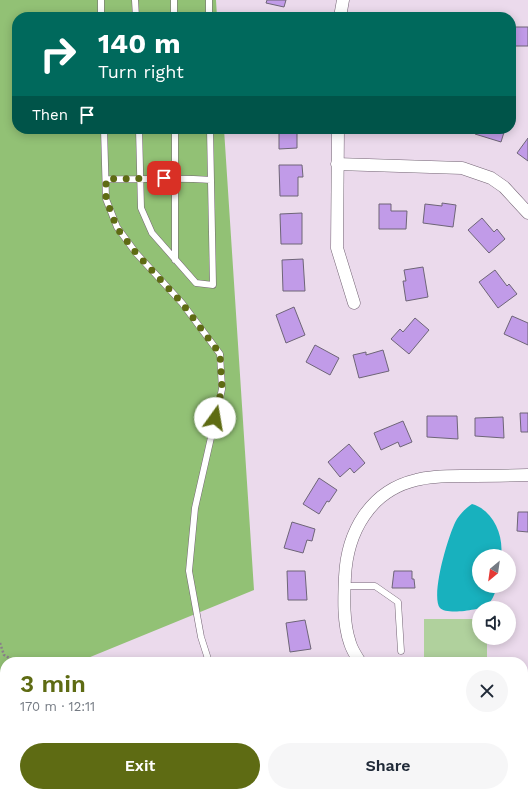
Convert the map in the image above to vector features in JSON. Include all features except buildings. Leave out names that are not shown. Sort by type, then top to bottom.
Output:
[{"type":"street","points":[[341,12],[343,0]]},
{"type":"street","points":[[338,134],[337,248],[354,303]]},
{"type":"street","points":[[337,164],[462,168],[491,178],[504,187],[528,213]]},
{"type":"street","points":[[357,657],[350,643],[346,622],[346,557],[353,534],[364,514],[379,498],[397,487],[415,480],[433,477],[528,475]]},
{"type":"lane","points":[[101,0],[101,12]]},
{"type":"lane","points":[[135,0],[136,12]]},
{"type":"lane","points":[[174,0],[174,12]]},
{"type":"lane","points":[[209,0],[209,12]]},
{"type":"lane","points":[[104,134],[106,199],[117,228],[136,253],[182,303],[220,354],[222,388],[195,508],[189,571],[201,637],[207,657]]},
{"type":"lane","points":[[139,134],[141,180],[140,208],[152,233],[196,283],[212,284],[210,134]]},
{"type":"lane","points":[[175,134],[176,260]]},
{"type":"lane","points":[[106,179],[141,180],[175,177],[211,180]]},
{"type":"lane","points":[[345,586],[375,586],[398,602],[402,651]]},
{"type":"path","points":[[0,643],[4,655],[7,657]]},
{"type":"green space","points":[[0,0],[216,0],[217,12],[12,12],[12,134],[224,134],[254,590],[90,657],[0,657]]},
{"type":"green space","points":[[424,619],[472,619],[472,645],[487,645],[487,657],[424,657]]},
{"type":"water","points":[[472,504],[486,512],[496,524],[501,540],[501,549],[472,549],[472,593],[495,593],[491,601],[472,601],[472,610],[443,610],[440,608],[438,601],[437,591],[439,578],[445,550],[457,519],[463,511]]},
{"type":"route","points":[[164,178],[141,180],[106,179],[106,199],[117,228],[136,253],[182,303],[220,354],[222,388],[215,418]]}]
